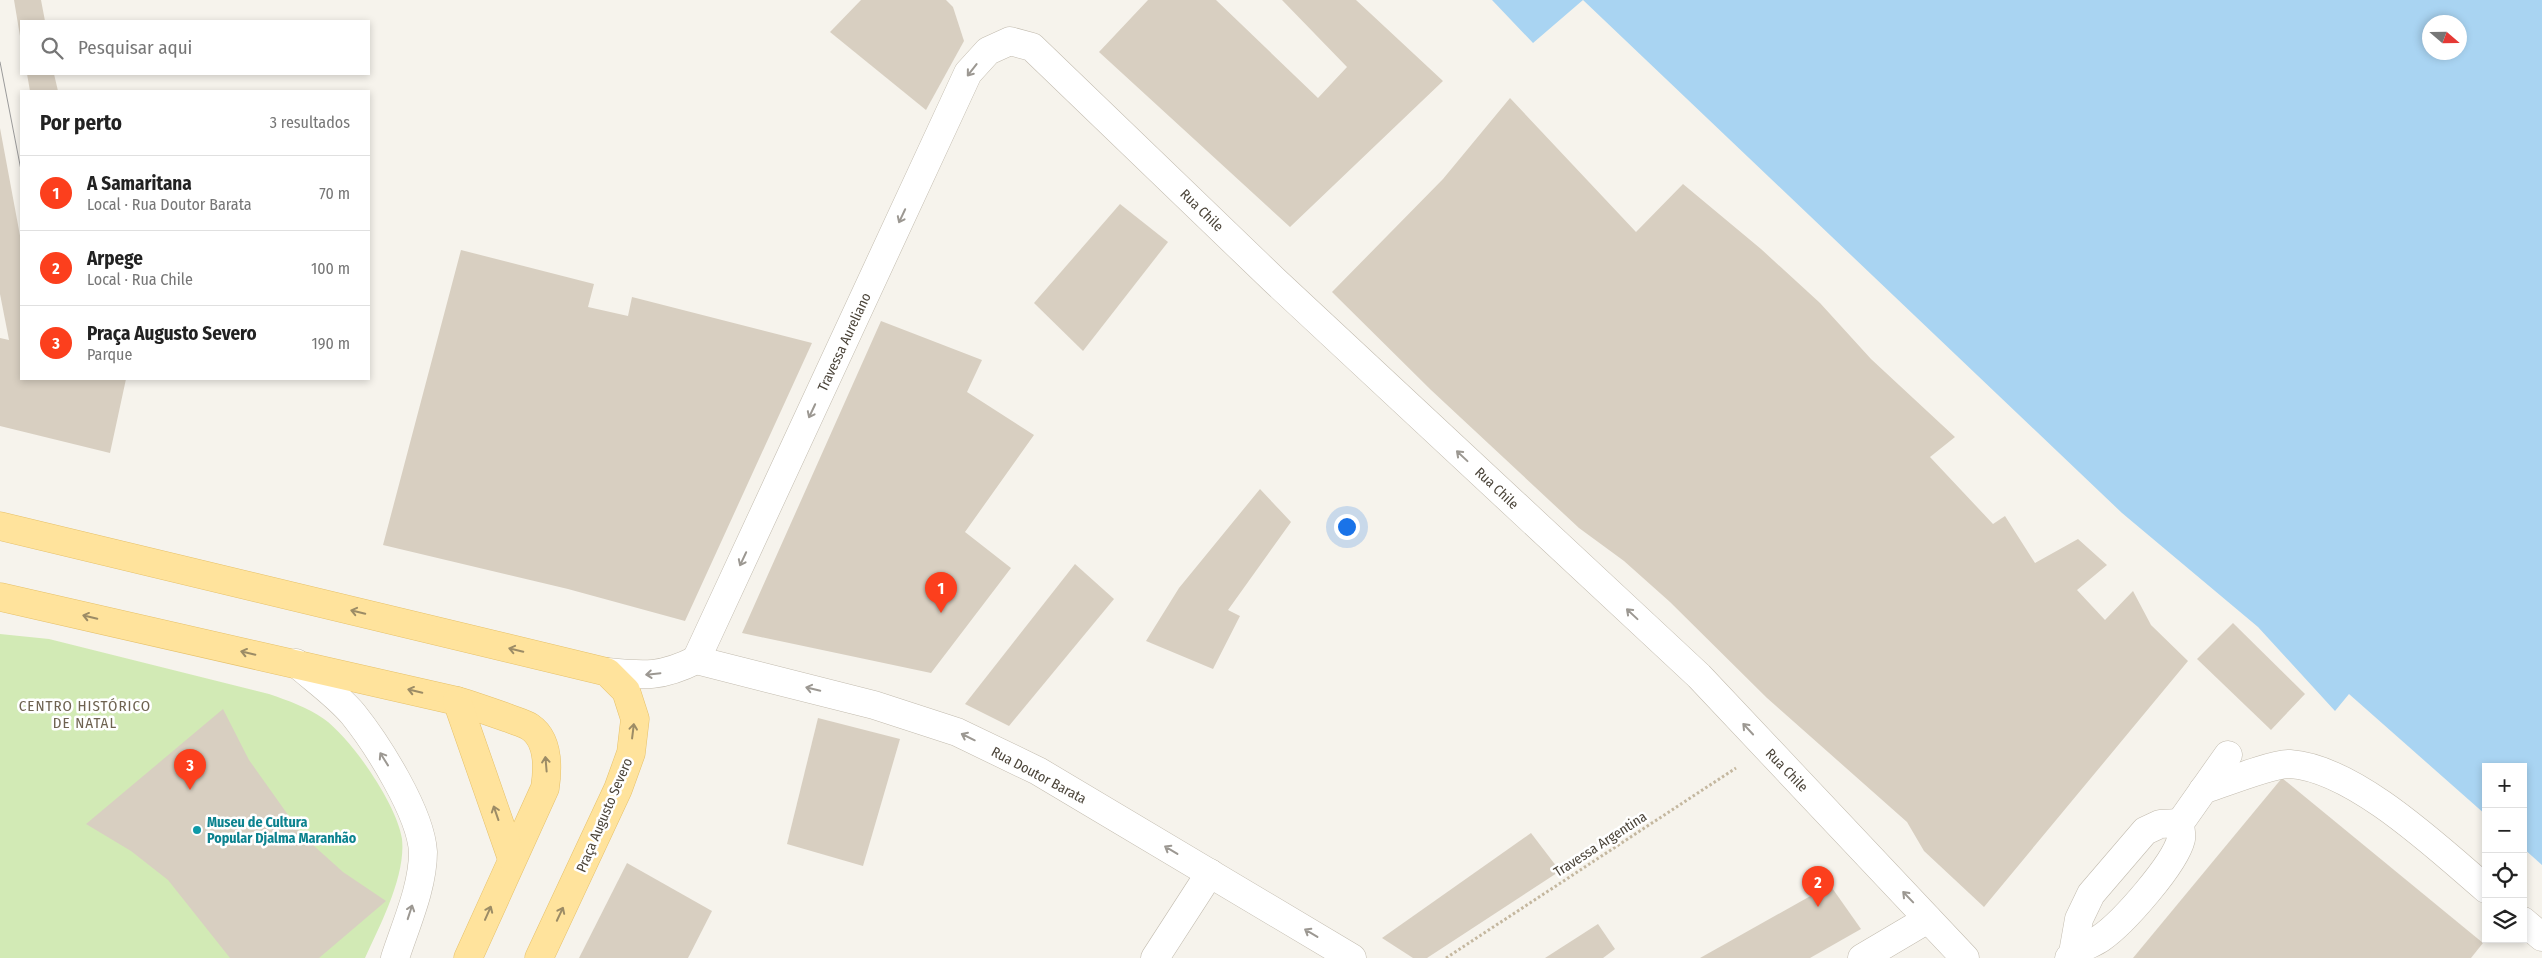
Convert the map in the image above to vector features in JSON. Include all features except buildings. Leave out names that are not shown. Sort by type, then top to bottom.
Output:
[{"type":"main road","points":[[0,526],[607,672]]},
{"type":"main road","points":[[13,600],[457,701],[484,709],[530,727],[540,736],[544,748],[547,774],[545,788],[468,958]]},
{"type":"main road","name":"Praça Augusto Severo","points":[[539,958],[618,789],[631,753],[635,719],[626,691],[607,672]]},
{"type":"main road","points":[[457,701],[512,859]]},
{"type":"street","name":"Travessa Aureliano","points":[[696,660],[968,73],[988,51],[1010,41]]},
{"type":"street","name":"Rua Chile","points":[[1010,41],[1032,47],[1274,280],[1699,676],[1965,958]]},
{"type":"street","points":[[0,610],[13,600]]},
{"type":"street","points":[[607,672],[655,676],[678,669],[696,660]]},
{"type":"street","name":"Rua Doutor Barata","points":[[696,660],[874,705],[957,732],[1038,771],[1352,958]]},
{"type":"street","points":[[296,663],[352,713],[385,760],[415,818],[423,850],[420,876],[395,958]]},
{"type":"street","points":[[2071,955],[2100,939],[2123,920],[2173,857],[2181,838],[2180,823],[2228,755]]},
{"type":"street","points":[[2203,790],[2289,764],[2326,771],[2369,794],[2482,886]]},
{"type":"street","points":[[2071,955],[2079,919],[2090,894],[2145,830],[2160,824],[2180,823]]},
{"type":"street","points":[[1155,958],[1210,873]]},
{"type":"street","points":[[1862,958],[1928,919]]},
{"type":"street","points":[[2527,924],[2542,937]]},
{"type":"path","name":"Travessa Argentina","points":[[1446,958],[1766,748]]},
{"type":"green space","points":[[0,634],[49,639],[269,694],[311,711],[324,719],[347,741],[372,774],[392,809],[402,839],[400,869],[396,884],[391,900],[365,958],[0,958]]},
{"type":"water","points":[[1492,0],[1583,0],[1533,43]]},
{"type":"water","points":[[1583,0],[2542,0],[2542,865],[2527,852],[2527,763],[2482,763],[2482,811],[2349,694],[2335,711],[2258,627],[2122,513]]},
{"type":"tram line","points":[[0,62],[20,165]]},
{"type":"place","name":"A Samaritana","points":[[941,613]]},
{"type":"place","name":"Praça Augusto Severo","points":[[190,790]]},
{"type":"place","name":"Museu de Cultura Popular Djalma Maranhão","points":[[197,830]]},
{"type":"place","name":"Arpege","points":[[1818,907]]},
{"type":"district","name":"CENTRO HISTÓRICO DE NATAL","points":[[85,714]]}]
